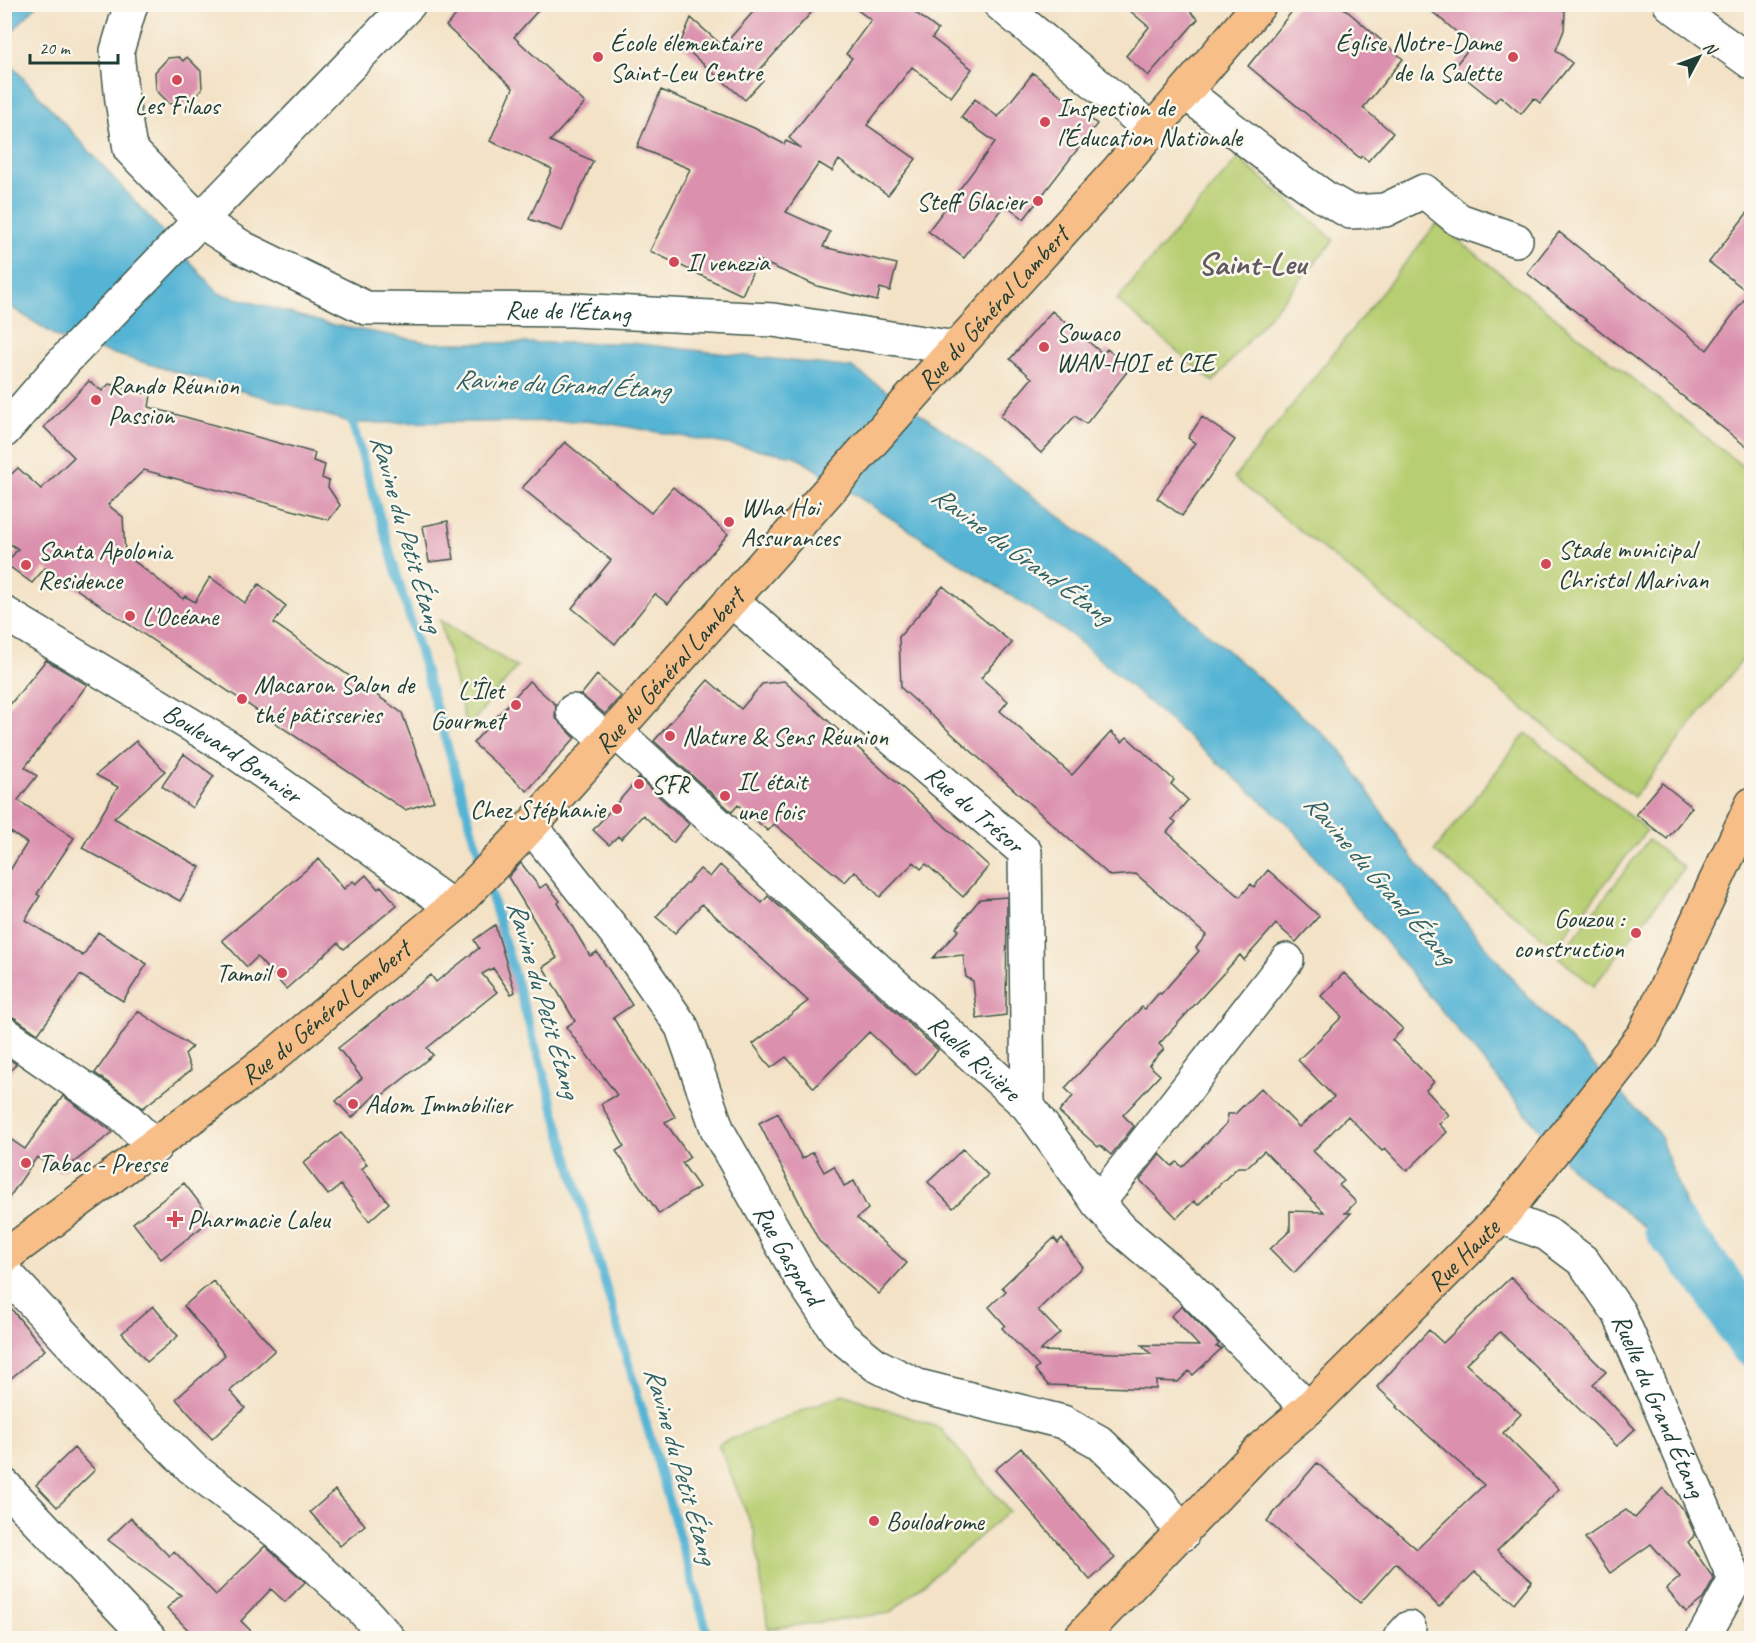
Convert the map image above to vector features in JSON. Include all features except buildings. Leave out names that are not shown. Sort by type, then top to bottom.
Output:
[{"type":"main road","name":"Rue du Général Lambert","points":[[4,1257],[155,1147],[271,1058],[461,898],[523,834],[611,736],[1152,130],[1260,4]]},
{"type":"main road","name":"Rue Haute","points":[[1081,1638],[1182,1535],[1264,1446],[1308,1409],[1501,1217],[1644,1034],[1752,804]]},
{"type":"street","name":"Rue de l'Étang","points":[[131,4],[117,51],[130,149],[191,228],[243,248],[366,308],[573,310],[774,320],[956,348]]},
{"type":"street","points":[[1000,4],[1152,130]]},
{"type":"street","points":[[1670,4],[1752,63]]},
{"type":"street","points":[[4,431],[66,358],[405,6]]},
{"type":"street","points":[[1185,92],[1324,198],[1350,212],[1385,210],[1424,191],[1459,220],[1515,240]]},
{"type":"street","name":"Rue du Trésor","points":[[731,600],[1025,852],[1028,1106]]},
{"type":"street","name":"Boulevard Bonnier","points":[[4,613],[228,747],[461,898]]},
{"type":"street","name":"Ruelle Rivière","points":[[573,711],[611,736],[1028,1106],[1098,1203],[1121,1228],[1188,1286],[1308,1409]]},
{"type":"street","name":"Rue Gaspard","points":[[523,834],[627,947],[682,1027],[718,1131],[799,1275],[839,1335],[876,1365],[918,1386],[1063,1422],[1099,1442],[1160,1501],[1182,1535]]},
{"type":"street","points":[[1098,1203],[1287,960]]},
{"type":"street","points":[[4,1033],[124,1116],[155,1147]]},
{"type":"street","name":"Ruelle du Grand Étang","points":[[1501,1217],[1547,1234],[1583,1262],[1619,1313],[1735,1580],[1703,1638]]},
{"type":"street","points":[[4,1271],[118,1394],[192,1468],[278,1533],[362,1610],[388,1638]]},
{"type":"street","points":[[4,1485],[149,1638]]},
{"type":"green space","points":[[1238,158],[1334,240],[1213,382],[1117,300]]},
{"type":"green space","name":"Stade municipal Christol Marivan","points":[[1437,223],[1751,473],[1751,649],[1634,797],[1234,478]]},
{"type":"green space","points":[[440,620],[517,667],[467,729]]},
{"type":"green space","points":[[1526,733],[1647,830],[1555,947],[1434,851]]},
{"type":"green space","points":[[1648,840],[1684,868],[1594,986],[1559,958]]},
{"type":"green space","name":"Boulodrome","points":[[843,1394],[940,1428],[1009,1511],[890,1613],[768,1629],[754,1531],[718,1444]]},
{"type":"water","points":[[4,5],[37,5],[5,39]]},
{"type":"water","points":[[4,57],[218,293],[328,324],[432,343],[631,343],[853,368],[954,437],[1166,597],[1340,749],[1410,855],[1527,996],[1658,1132],[1715,1282],[1575,1173],[1291,827],[1073,636],[795,456],[594,421],[353,423],[59,338],[5,303]]},
{"type":"waterway","name":"Ravine du Petit Étang","points":[[349,412],[483,867]]},
{"type":"waterway","name":"Ravine du Petit Étang","points":[[487,881],[709,1638]]},
{"type":"waterway","name":"Ravine du Grand Étang","points":[[1670,1227],[1715,1282],[1752,1340]]},
{"type":"place","name":"École élementaire Saint-Leu Centre","points":[[598,57]]},
{"type":"place","name":"Église Notre-Dame de la Salette","points":[[1513,57]]},
{"type":"place","name":"Les Filaos","points":[[177,80]]},
{"type":"place","name":"Inspection de l’Éducation Nationale","points":[[1045,122]]},
{"type":"place","name":"Steff Glacier","points":[[1038,201]]},
{"type":"place","name":"Il venezia","points":[[674,262]]},
{"type":"place","name":"Sowaco WAN-HOI et CIE","points":[[1044,347]]},
{"type":"place","name":"Rando Réunion Passion","points":[[96,400]]},
{"type":"place","name":"Wha Hoi Assurances","points":[[729,522]]},
{"type":"place","name":"Stade municipal Christol Marivan","points":[[1546,564]]},
{"type":"place","name":"Santa Apolonia Residence","points":[[26,565]]},
{"type":"place","name":"L'Océane","points":[[130,616]]},
{"type":"place","name":"Macaron Salon de thé pâtisseries","points":[[242,699]]},
{"type":"place","name":"L’Îlet Gourmet","points":[[516,705]]},
{"type":"place","name":"Nature & Sens Réunion","points":[[670,736]]},
{"type":"place","name":"SFR","points":[[639,784]]},
{"type":"place","name":"IL était une fois","points":[[725,796]]},
{"type":"place","name":"Chez Stéphanie","points":[[617,809]]},
{"type":"place","name":"Gouzou : construction","points":[[1636,933]]},
{"type":"place","name":"Tamoil","points":[[282,973]]},
{"type":"place","name":"Adom Immobilier","points":[[353,1104]]},
{"type":"place","name":"Tabac - Presse","points":[[26,1163]]},
{"type":"place","name":"Pharmacie Laleu","points":[[175,1219]]},
{"type":"place","name":"Boulodrome","points":[[874,1521]]},
{"type":"district","name":"Saint-Leu","points":[[1252,263]]}]
